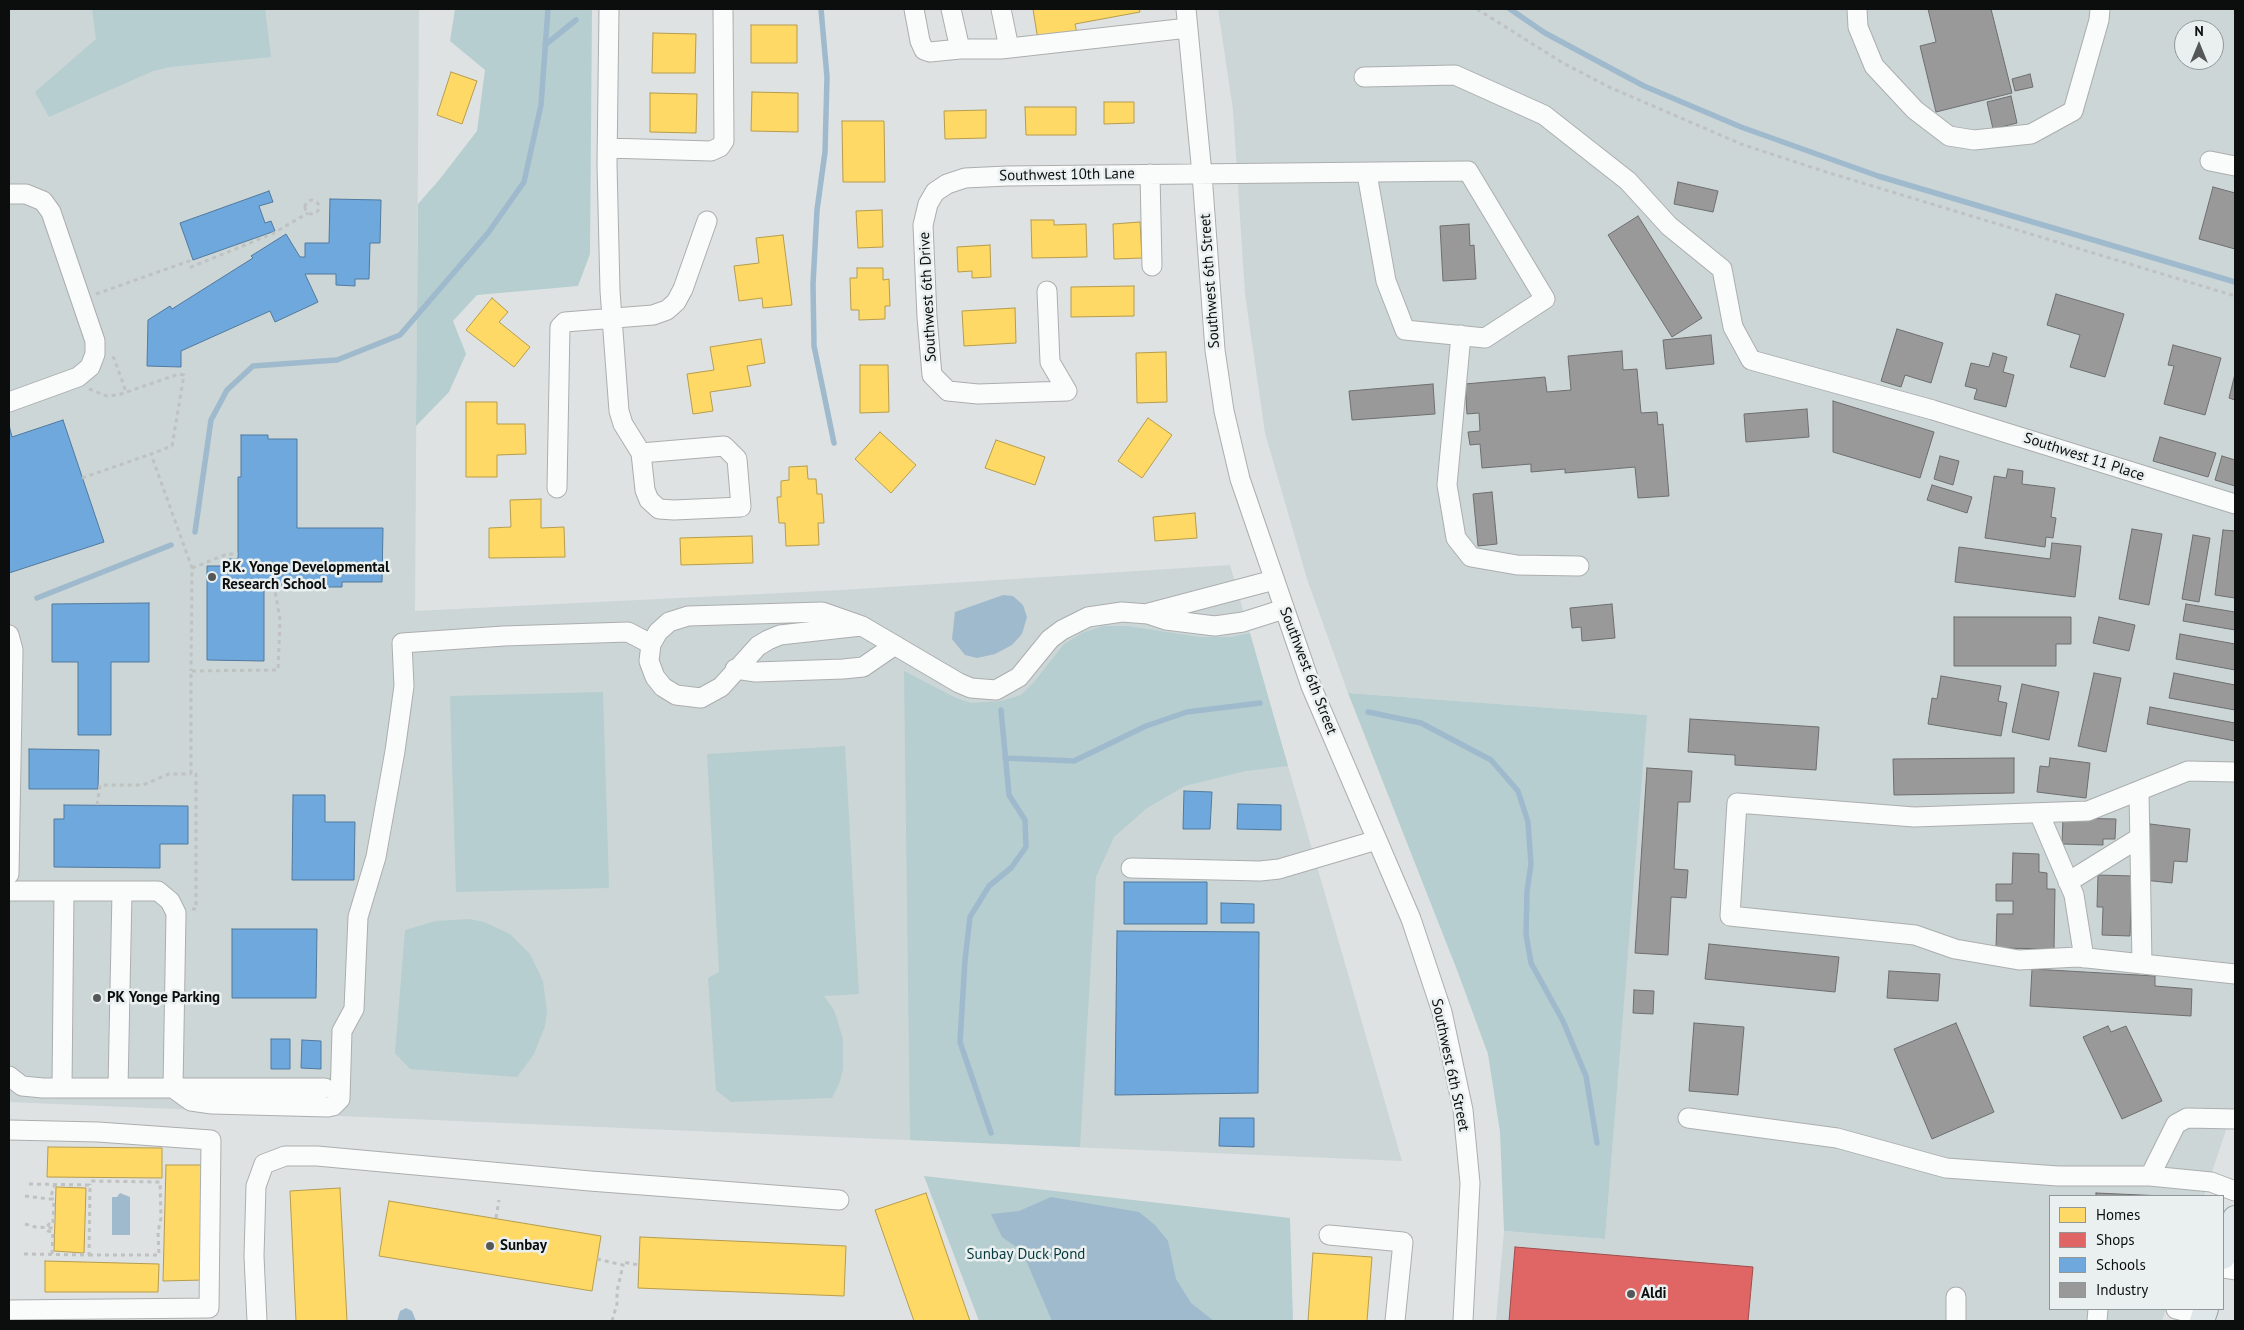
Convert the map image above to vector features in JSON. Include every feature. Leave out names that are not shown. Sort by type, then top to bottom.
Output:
[{"type":"main road","points":[[2224,1254],[2235,1218]]},
{"type":"street","points":[[608,9],[607,148],[612,319],[619,411],[623,424],[641,453],[645,490],[649,500],[659,509],[741,507],[737,459],[724,446],[641,453]]},
{"type":"street","points":[[607,148],[711,150],[720,147],[724,141],[723,9]]},
{"type":"street","points":[[914,9],[920,41],[924,50],[930,52],[1009,48],[1188,28]]},
{"type":"street","points":[[951,9],[960,49]]},
{"type":"street","points":[[1001,9],[1009,48]]},
{"type":"street","name":"Southwest 6th Street","points":[[1186,9],[1202,174],[1215,350],[1224,411],[1240,479],[1311,686],[1411,919],[1442,1012],[1462,1110],[1470,1183],[1463,1321]]},
{"type":"street","points":[[1857,9],[1858,28],[1874,66],[1915,110],[1949,136],[1974,140],[2031,134],[2073,111],[2099,20],[2100,9]]},
{"type":"street","name":"Southwest 11 Place","points":[[1364,77],[1455,75],[1544,115],[1628,182],[1669,226],[1722,269],[1733,327],[1752,360],[1933,410],[2235,504]]},
{"type":"street","points":[[2210,161],[2235,166]]},
{"type":"street","name":"Southwest 10th Lane","points":[[935,192],[946,184],[965,178],[1150,174],[1468,172],[1544,299],[1485,338],[1461,335]]},
{"type":"street","points":[[1150,174],[1152,266]]},
{"type":"street","points":[[1368,174],[1386,281],[1405,330],[1461,335],[1447,485],[1456,538],[1471,557],[1517,565],[1579,566]]},
{"type":"street","name":"Southwest 6th Drive","points":[[935,192],[928,204],[923,224],[924,270],[932,375],[948,391],[978,394],[1067,391],[1050,362],[1047,291]]},
{"type":"street","points":[[9,194],[26,194],[43,201],[51,212],[95,341],[95,354],[90,367],[78,377],[9,402]]},
{"type":"street","points":[[557,488],[560,327],[565,322],[612,319],[653,314],[667,310],[676,302],[683,290],[707,221]]},
{"type":"street","points":[[862,626],[780,635],[758,646],[721,687],[701,698],[676,696],[663,688],[655,678],[649,661],[651,644],[658,632],[669,622],[688,616],[822,612],[862,626],[959,683],[977,689],[996,690],[1019,678],[1050,639],[1074,623],[1102,614],[1148,614],[1274,580]]},
{"type":"street","points":[[1148,614],[1166,620],[1215,626],[1243,622],[1284,609]]},
{"type":"street","points":[[173,1088],[191,1100],[212,1104],[328,1107],[333,1106],[340,1099],[342,1031],[354,1009],[358,917],[376,857],[395,751],[404,686],[402,643],[504,636],[628,632],[651,644]]},
{"type":"street","points":[[9,635],[13,650],[9,874]]},
{"type":"street","points":[[736,670],[844,670],[863,666],[895,645]]},
{"type":"street","points":[[2235,772],[2188,771],[2088,811],[1914,817],[1736,804],[1730,916],[1915,935],[1955,949],[2019,960],[2084,958],[2235,974]]},
{"type":"street","points":[[2139,791],[2142,964]]},
{"type":"street","points":[[2039,813],[2074,895],[2084,958]]},
{"type":"street","points":[[2068,882],[2139,838]]},
{"type":"street","points":[[1131,868],[1260,871],[1279,869],[1377,840]]},
{"type":"street","points":[[9,891],[158,891],[170,901],[176,913],[173,1088]]},
{"type":"street","points":[[62,1088],[64,892]]},
{"type":"street","points":[[118,1088],[122,892]]},
{"type":"street","points":[[9,1076],[22,1086],[62,1088],[325,1088]]},
{"type":"street","points":[[1688,1118],[1836,1138],[1946,1168],[2058,1176],[2150,1176],[2210,1182],[2235,1190]]},
{"type":"street","points":[[2150,1176],[2176,1124],[2187,1118],[2235,1119]]},
{"type":"street","points":[[9,1130],[98,1132],[212,1140],[209,1308],[9,1310]]},
{"type":"street","points":[[257,1321],[254,1256],[256,1186],[264,1164],[285,1156],[317,1156],[590,1181],[839,1200]]},
{"type":"street","points":[[1329,1235],[1402,1242],[1395,1321]]},
{"type":"street","points":[[1956,1297],[1956,1321]]},
{"type":"street","points":[[2181,1310],[2204,1315]]},
{"type":"path","points":[[1477,9],[1563,64],[1601,83],[1741,144],[1823,171],[2235,296]]},
{"type":"path","points":[[93,295],[188,261],[191,267],[272,234],[308,213],[313,214],[318,210],[318,203],[314,200],[306,202],[305,207],[308,213]]},
{"type":"path","points":[[107,355],[114,358],[126,392]]},
{"type":"path","points":[[82,478],[172,446],[184,375],[179,374],[126,392],[107,396],[98,394],[86,386]]},
{"type":"path","points":[[151,454],[192,568],[191,774]]},
{"type":"path","points":[[192,568],[227,554],[238,554]]},
{"type":"path","points":[[191,671],[278,670],[280,619],[275,591]]},
{"type":"path","points":[[97,805],[100,785],[143,785],[169,774],[196,774],[196,909],[188,909]]},
{"type":"path","points":[[24,1254],[89,1255],[159,1255],[160,1182],[90,1181],[89,1255]]},
{"type":"path","points":[[25,1184],[90,1185]]},
{"type":"path","points":[[50,1199],[55,1184]]},
{"type":"path","points":[[25,1196],[54,1198],[53,1224],[48,1224],[47,1227]]},
{"type":"path","points":[[496,1218],[499,1200]]},
{"type":"path","points":[[25,1224],[32,1227],[55,1228]]},
{"type":"path","points":[[47,1227],[48,1231],[53,1232],[52,1254]]},
{"type":"path","points":[[597,1259],[622,1265]]},
{"type":"path","points":[[612,1321],[617,1304],[617,1292],[623,1262],[639,1265]]},
{"type":"shaded area","name":"P.K. Yonge Developmental Research School","points":[[9,9],[419,9],[415,611],[842,590],[1230,565],[1402,1161],[9,1102]]},
{"type":"shaded area","points":[[1218,9],[2235,9],[2235,1103],[2204,1195],[2049,1195],[2049,1310],[2166,1310],[2162,1321],[1496,1321],[1504,1231],[1605,1239],[1646,715],[1348,693],[1307,579],[1265,433],[1245,294],[1233,110]]},
{"type":"shaded area","points":[[1003,595],[1013,596],[1023,605],[1027,617],[1022,634],[1012,645],[995,654],[977,658],[965,655],[952,639],[955,612]]},
{"type":"shaded area","points":[[120,1193],[130,1197],[130,1235],[112,1235],[112,1197],[117,1197]]},
{"type":"shaded area","name":"Sunbay Duck Pond","points":[[1051,1197],[1139,1212],[1155,1225],[1168,1241],[1176,1279],[1191,1303],[1214,1321],[1052,1321],[1022,1251],[1002,1237],[991,1214],[1019,1211]]},
{"type":"shaded area","points":[[406,1308],[412,1311],[416,1321],[397,1321],[400,1311]]},
{"type":"green space","points":[[92,9],[265,9],[271,57],[170,67],[153,71],[49,117],[35,92],[96,39]]},
{"type":"green space","points":[[455,9],[592,9],[590,254],[578,286],[477,295],[453,321],[466,354],[449,392],[416,426],[418,204],[477,131],[485,70],[450,41]]},
{"type":"green space","points":[[1103,626],[1127,626],[1200,637],[1231,637],[1250,633],[1288,766],[1246,771],[1185,786],[1147,808],[1114,837],[1096,877],[1080,1147],[910,1140],[904,671],[956,698],[971,703],[1001,701],[1021,695],[1034,682],[1064,644],[1082,633]]},
{"type":"green space","points":[[603,692],[609,888],[456,892],[450,696]]},
{"type":"green space","points":[[1348,693],[1647,715],[1605,1239],[1504,1231],[1500,1132],[1488,1054]]},
{"type":"green space","points":[[845,746],[859,994],[824,996],[834,1010],[843,1039],[843,1069],[839,1084],[832,1098],[731,1102],[716,1090],[708,978],[719,972],[707,754]]},
{"type":"green space","points":[[469,919],[484,922],[510,934],[530,954],[543,981],[547,1011],[545,1026],[534,1054],[517,1077],[410,1069],[395,1053],[405,930],[436,921]]},
{"type":"green space","name":"Sunbay Duck Pond","points":[[924,1176],[1290,1218],[1293,1321],[979,1321]]},
{"type":"building: Homes","points":[[1033,9],[1139,9],[1140,12],[1075,24],[1077,33],[1038,40]]},
{"type":"building: Homes","points":[[751,25],[797,25],[797,63],[751,63]]},
{"type":"building: Homes","points":[[653,33],[696,34],[695,73],[652,73]]},
{"type":"building: Homes","points":[[451,72],[477,81],[462,124],[437,115]]},
{"type":"building: Homes","points":[[752,92],[798,93],[798,132],[751,131]]},
{"type":"building: Homes","points":[[650,93],[697,94],[696,133],[650,132]]},
{"type":"building: Homes","points":[[1104,102],[1134,102],[1134,123],[1104,124]]},
{"type":"building: Homes","points":[[1025,107],[1076,107],[1076,135],[1026,135]]},
{"type":"building: Homes","points":[[986,110],[986,138],[945,139],[944,111]]},
{"type":"building: Homes","points":[[842,121],[884,121],[885,182],[843,182]]},
{"type":"building: Homes","points":[[882,210],[883,247],[858,248],[856,211]]},
{"type":"building: Homes","points":[[1031,220],[1054,220],[1054,225],[1086,224],[1087,257],[1032,258]]},
{"type":"building: Homes","points":[[1140,222],[1142,258],[1114,259],[1113,224]]},
{"type":"building: Homes","points":[[783,235],[792,305],[763,308],[762,298],[739,301],[734,266],[759,263],[756,238]]},
{"type":"building: Homes","points":[[990,245],[991,277],[972,278],[972,271],[958,272],[957,247]]},
{"type":"building: Homes","points":[[857,268],[883,268],[883,280],[889,279],[890,306],[885,306],[885,319],[859,320],[859,310],[851,310],[850,278],[857,278]]},
{"type":"building: Homes","points":[[1134,286],[1134,316],[1071,317],[1071,287]]},
{"type":"building: Homes","points":[[492,298],[508,312],[499,322],[530,347],[514,367],[466,330]]},
{"type":"building: Homes","points":[[1015,308],[1016,343],[964,346],[962,311]]},
{"type":"building: Homes","points":[[761,339],[765,363],[747,366],[751,386],[710,392],[713,411],[693,414],[687,374],[714,370],[710,347]]},
{"type":"building: Homes","points":[[1166,352],[1167,402],[1137,403],[1136,353]]},
{"type":"building: Homes","points":[[860,365],[888,365],[889,412],[860,413]]},
{"type":"building: Homes","points":[[466,402],[497,402],[497,424],[525,424],[526,454],[497,455],[497,477],[466,477]]},
{"type":"building: Homes","points":[[1148,418],[1172,435],[1142,478],[1118,461]]},
{"type":"building: Homes","points":[[880,432],[916,465],[891,493],[855,459]]},
{"type":"building: Homes","points":[[996,440],[1045,457],[1035,485],[985,468]]},
{"type":"building: Homes","points":[[807,466],[808,479],[816,479],[817,494],[822,494],[824,523],[818,523],[819,545],[786,546],[785,523],[779,523],[777,497],[781,497],[781,481],[789,480],[789,467]]},
{"type":"building: Homes","points":[[541,499],[541,528],[564,527],[565,557],[489,558],[489,528],[511,527],[510,500]]},
{"type":"building: Homes","points":[[1195,513],[1197,538],[1155,541],[1153,517]]},
{"type":"building: Homes","points":[[752,536],[753,563],[681,565],[680,538]]},
{"type":"building: Homes","points":[[48,1147],[162,1148],[162,1178],[47,1177]]},
{"type":"building: Homes","points":[[166,1165],[204,1165],[203,1280],[163,1281]]},
{"type":"building: Homes","points":[[56,1187],[86,1188],[84,1253],[54,1251]]},
{"type":"building: Homes","points":[[340,1188],[347,1321],[296,1321],[290,1191]]},
{"type":"building: Homes","points":[[926,1193],[970,1321],[914,1321],[875,1210]]},
{"type":"building: Homes","name":"Sunbay","points":[[389,1201],[601,1236],[592,1291],[379,1256]]},
{"type":"building: Homes","points":[[640,1237],[846,1246],[844,1296],[638,1288]]},
{"type":"building: Homes","points":[[1313,1253],[1372,1257],[1367,1321],[1308,1321]]},
{"type":"building: Homes","points":[[45,1261],[159,1264],[158,1292],[45,1292]]},
{"type":"building: Shops","name":"Aldi","points":[[1515,1247],[1753,1267],[1748,1321],[1509,1321]]},
{"type":"building: Schools","points":[[269,191],[273,202],[259,206],[265,223],[271,221],[275,231],[193,260],[180,223]]},
{"type":"building: Schools","points":[[330,199],[381,200],[380,243],[370,243],[369,279],[355,279],[355,286],[336,285],[336,274],[305,274],[318,302],[275,322],[270,311],[181,351],[181,367],[147,366],[148,320],[170,306],[172,309],[253,258],[251,256],[286,234],[300,257],[305,257],[305,243],[329,243]]},
{"type":"building: Schools","points":[[63,420],[104,542],[9,573],[9,425],[12,437]]},
{"type":"building: Schools","points":[[241,435],[268,435],[268,439],[297,439],[297,528],[383,528],[382,582],[342,582],[342,587],[264,587],[264,661],[207,660],[207,566],[229,566],[229,559],[238,559],[238,477],[241,477]]},
{"type":"building: Schools","points":[[149,603],[149,662],[111,662],[111,735],[78,735],[78,662],[52,662],[52,604]]},
{"type":"building: Schools","points":[[29,749],[99,750],[98,789],[29,789]]},
{"type":"building: Schools","points":[[1184,791],[1212,792],[1210,829],[1183,829]]},
{"type":"building: Schools","points":[[293,795],[325,795],[325,822],[355,822],[354,880],[292,880]]},
{"type":"building: Schools","points":[[1238,804],[1281,805],[1281,830],[1237,829]]},
{"type":"building: Schools","points":[[64,805],[188,806],[188,844],[160,844],[160,868],[54,867],[54,819],[64,819]]},
{"type":"building: Schools","points":[[1124,882],[1207,882],[1207,924],[1124,924]]},
{"type":"building: Schools","points":[[1221,903],[1254,904],[1254,923],[1221,923]]},
{"type":"building: Schools","points":[[232,929],[317,929],[316,998],[232,998]]},
{"type":"building: Schools","points":[[1117,931],[1259,932],[1258,1093],[1115,1095]]},
{"type":"building: Schools","points":[[271,1039],[290,1039],[290,1069],[271,1069]]},
{"type":"building: Schools","points":[[302,1040],[321,1041],[321,1069],[301,1068]]},
{"type":"building: Schools","points":[[1220,1118],[1254,1118],[1254,1147],[1219,1146]]},
{"type":"building: Industry","points":[[1928,9],[1991,9],[2012,93],[1936,112],[1920,46],[1936,42]]},
{"type":"building: Industry","points":[[2030,74],[2033,87],[2015,91],[2012,79]]},
{"type":"building: Industry","points":[[2011,96],[2017,123],[1993,129],[1987,102]]},
{"type":"building: Industry","points":[[1678,182],[1718,191],[1713,212],[1674,204]]},
{"type":"building: Industry","points":[[2213,187],[2235,193],[2235,249],[2199,239]]},
{"type":"building: Industry","points":[[1638,216],[1702,318],[1672,337],[1608,235]]},
{"type":"building: Industry","points":[[1469,224],[1470,246],[1474,245],[1476,279],[1443,281],[1440,226]]},
{"type":"building: Industry","points":[[2056,294],[2124,314],[2105,377],[2070,367],[2080,335],[2047,325]]},
{"type":"building: Industry","points":[[1897,329],[1943,343],[1931,383],[1905,375],[1901,387],[1881,381]]},
{"type":"building: Industry","points":[[1711,335],[1714,364],[1666,369],[1663,340]]},
{"type":"building: Industry","points":[[2173,345],[2221,358],[2205,415],[2164,404],[2174,366],[2168,365]]},
{"type":"building: Industry","points":[[1622,351],[1623,370],[1637,369],[1641,413],[1657,412],[1658,425],[1663,424],[1669,496],[1638,498],[1635,467],[1565,473],[1565,469],[1531,472],[1531,464],[1482,468],[1480,444],[1470,445],[1468,432],[1480,431],[1479,413],[1467,414],[1465,384],[1545,377],[1547,392],[1571,390],[1568,356]]},
{"type":"building: Industry","points":[[1993,353],[2007,357],[2003,372],[2014,375],[2006,407],[1974,399],[1977,389],[1965,386],[1971,363],[1989,367]]},
{"type":"building: Industry","points":[[2235,374],[2235,400],[2229,398]]},
{"type":"building: Industry","points":[[1433,384],[1435,414],[1352,420],[1349,391]]},
{"type":"building: Industry","points":[[1833,401],[1934,432],[1920,478],[1833,452]]},
{"type":"building: Industry","points":[[1807,409],[1809,437],[1746,442],[1744,414]]},
{"type":"building: Industry","points":[[2160,437],[2216,453],[2208,477],[2153,461]]},
{"type":"building: Industry","points":[[1940,456],[1959,461],[1953,485],[1934,479]]},
{"type":"building: Industry","points":[[2222,456],[2235,460],[2235,486],[2215,480]]},
{"type":"building: Industry","points":[[2008,469],[2023,471],[2022,484],[2055,488],[2051,517],[2056,518],[2053,538],[2046,537],[2045,547],[1985,538],[1994,476],[2006,478]]},
{"type":"building: Industry","points":[[1932,485],[1972,497],[1967,513],[1927,500]]},
{"type":"building: Industry","points":[[1492,492],[1497,544],[1478,546],[1473,494]]},
{"type":"building: Industry","points":[[2132,529],[2162,534],[2149,605],[2119,599]]},
{"type":"building: Industry","points":[[2223,530],[2235,531],[2235,598],[2215,595]]},
{"type":"building: Industry","points":[[2193,535],[2210,538],[2199,602],[2182,599]]},
{"type":"building: Industry","points":[[2052,543],[2081,546],[2075,597],[1955,582],[1959,547],[2050,559]]},
{"type":"building: Industry","points":[[1612,604],[1615,638],[1582,641],[1581,627],[1572,628],[1570,608]]},
{"type":"building: Industry","points":[[2186,604],[2235,612],[2235,630],[2183,621]]},
{"type":"building: Industry","points":[[1954,617],[2071,617],[2071,644],[2056,644],[2056,666],[1954,666]]},
{"type":"building: Industry","points":[[2099,617],[2135,625],[2129,651],[2093,643]]},
{"type":"building: Industry","points":[[2180,634],[2235,644],[2235,670],[2176,659]]},
{"type":"building: Industry","points":[[2094,673],[2121,678],[2106,752],[2078,746]]},
{"type":"building: Industry","points":[[2174,673],[2235,685],[2235,710],[2169,698]]},
{"type":"building: Industry","points":[[1941,676],[2001,686],[1998,701],[2007,703],[2001,736],[1928,724],[1932,698],[1937,699]]},
{"type":"building: Industry","points":[[2022,684],[2059,692],[2049,740],[2012,732]]},
{"type":"building: Industry","points":[[2150,707],[2235,723],[2235,741],[2147,724]]},
{"type":"building: Industry","points":[[1690,719],[1819,727],[1816,770],[1735,765],[1735,755],[1688,752]]},
{"type":"building: Industry","points":[[2014,758],[2014,793],[1894,795],[1893,759]]},
{"type":"building: Industry","points":[[2050,758],[2090,763],[2086,798],[2037,792],[2040,766],[2049,767]]},
{"type":"building: Industry","points":[[1647,768],[1692,771],[1690,802],[1678,802],[1674,869],[1688,870],[1686,898],[1671,897],[1668,955],[1635,953]]},
{"type":"building: Industry","points":[[2063,818],[2116,819],[2115,839],[2103,839],[2103,845],[2062,844]]},
{"type":"building: Industry","points":[[2150,824],[2190,829],[2187,862],[2174,861],[2172,883],[2144,880]]},
{"type":"building: Industry","points":[[2013,853],[2039,854],[2039,872],[2047,873],[2047,889],[2055,889],[2054,949],[1996,948],[1997,914],[2013,914],[2013,901],[1996,901],[1996,884],[2012,884]]},
{"type":"building: Industry","points":[[2098,875],[2132,876],[2130,936],[2102,935],[2103,907],[2097,907]]},
{"type":"building: Industry","points":[[1709,944],[1839,957],[1835,992],[1705,979]]},
{"type":"building: Industry","points":[[2032,969],[2155,976],[2155,986],[2192,989],[2191,1016],[2030,1006]]},
{"type":"building: Industry","points":[[1889,971],[1940,974],[1938,1001],[1887,998]]},
{"type":"building: Industry","points":[[1634,990],[1654,991],[1653,1014],[1633,1013]]},
{"type":"building: Industry","points":[[1694,1023],[1744,1027],[1738,1095],[1689,1091]]},
{"type":"building: Industry","points":[[1956,1023],[1994,1112],[1932,1139],[1894,1049]]},
{"type":"building: Industry","points":[[2108,1026],[2111,1032],[2126,1026],[2162,1101],[2122,1119],[2083,1037]]},
{"type":"building: Industry","points":[[2096,1193],[2141,1195],[2096,1195]]},
{"type":"waterway","points":[[195,532],[211,420],[227,390],[253,366],[337,360],[400,335],[488,233],[524,182],[541,105],[548,9]]},
{"type":"waterway","points":[[821,9],[827,77],[825,152],[817,210],[813,284],[814,346],[834,443]]},
{"type":"waterway","points":[[1510,9],[1545,33],[1644,86],[1741,127],[1878,176],[2235,282]]},
{"type":"waterway","points":[[545,45],[576,20]]},
{"type":"waterway","points":[[37,598],[171,545]]},
{"type":"waterway","points":[[1005,758],[1074,761],[1146,726],[1187,712],[1260,703]]},
{"type":"waterway","points":[[991,1133],[960,1042],[965,960],[970,917],[989,886],[1011,868],[1026,847],[1025,820],[1009,795],[1001,710]]},
{"type":"waterway","points":[[1368,712],[1421,723],[1491,760],[1518,791],[1528,822],[1531,864],[1527,891],[1526,934],[1531,963],[1563,1021],[1586,1076],[1597,1143]]},
{"type":"place","name":"P.K. Yonge Developmental Research School","points":[[212,577]]},
{"type":"place","name":"PK Yonge Parking","points":[[97,998]]},
{"type":"place","name":"Sunbay","points":[[490,1246]]},
{"type":"place","name":"Aldi","points":[[1631,1294]]}]
